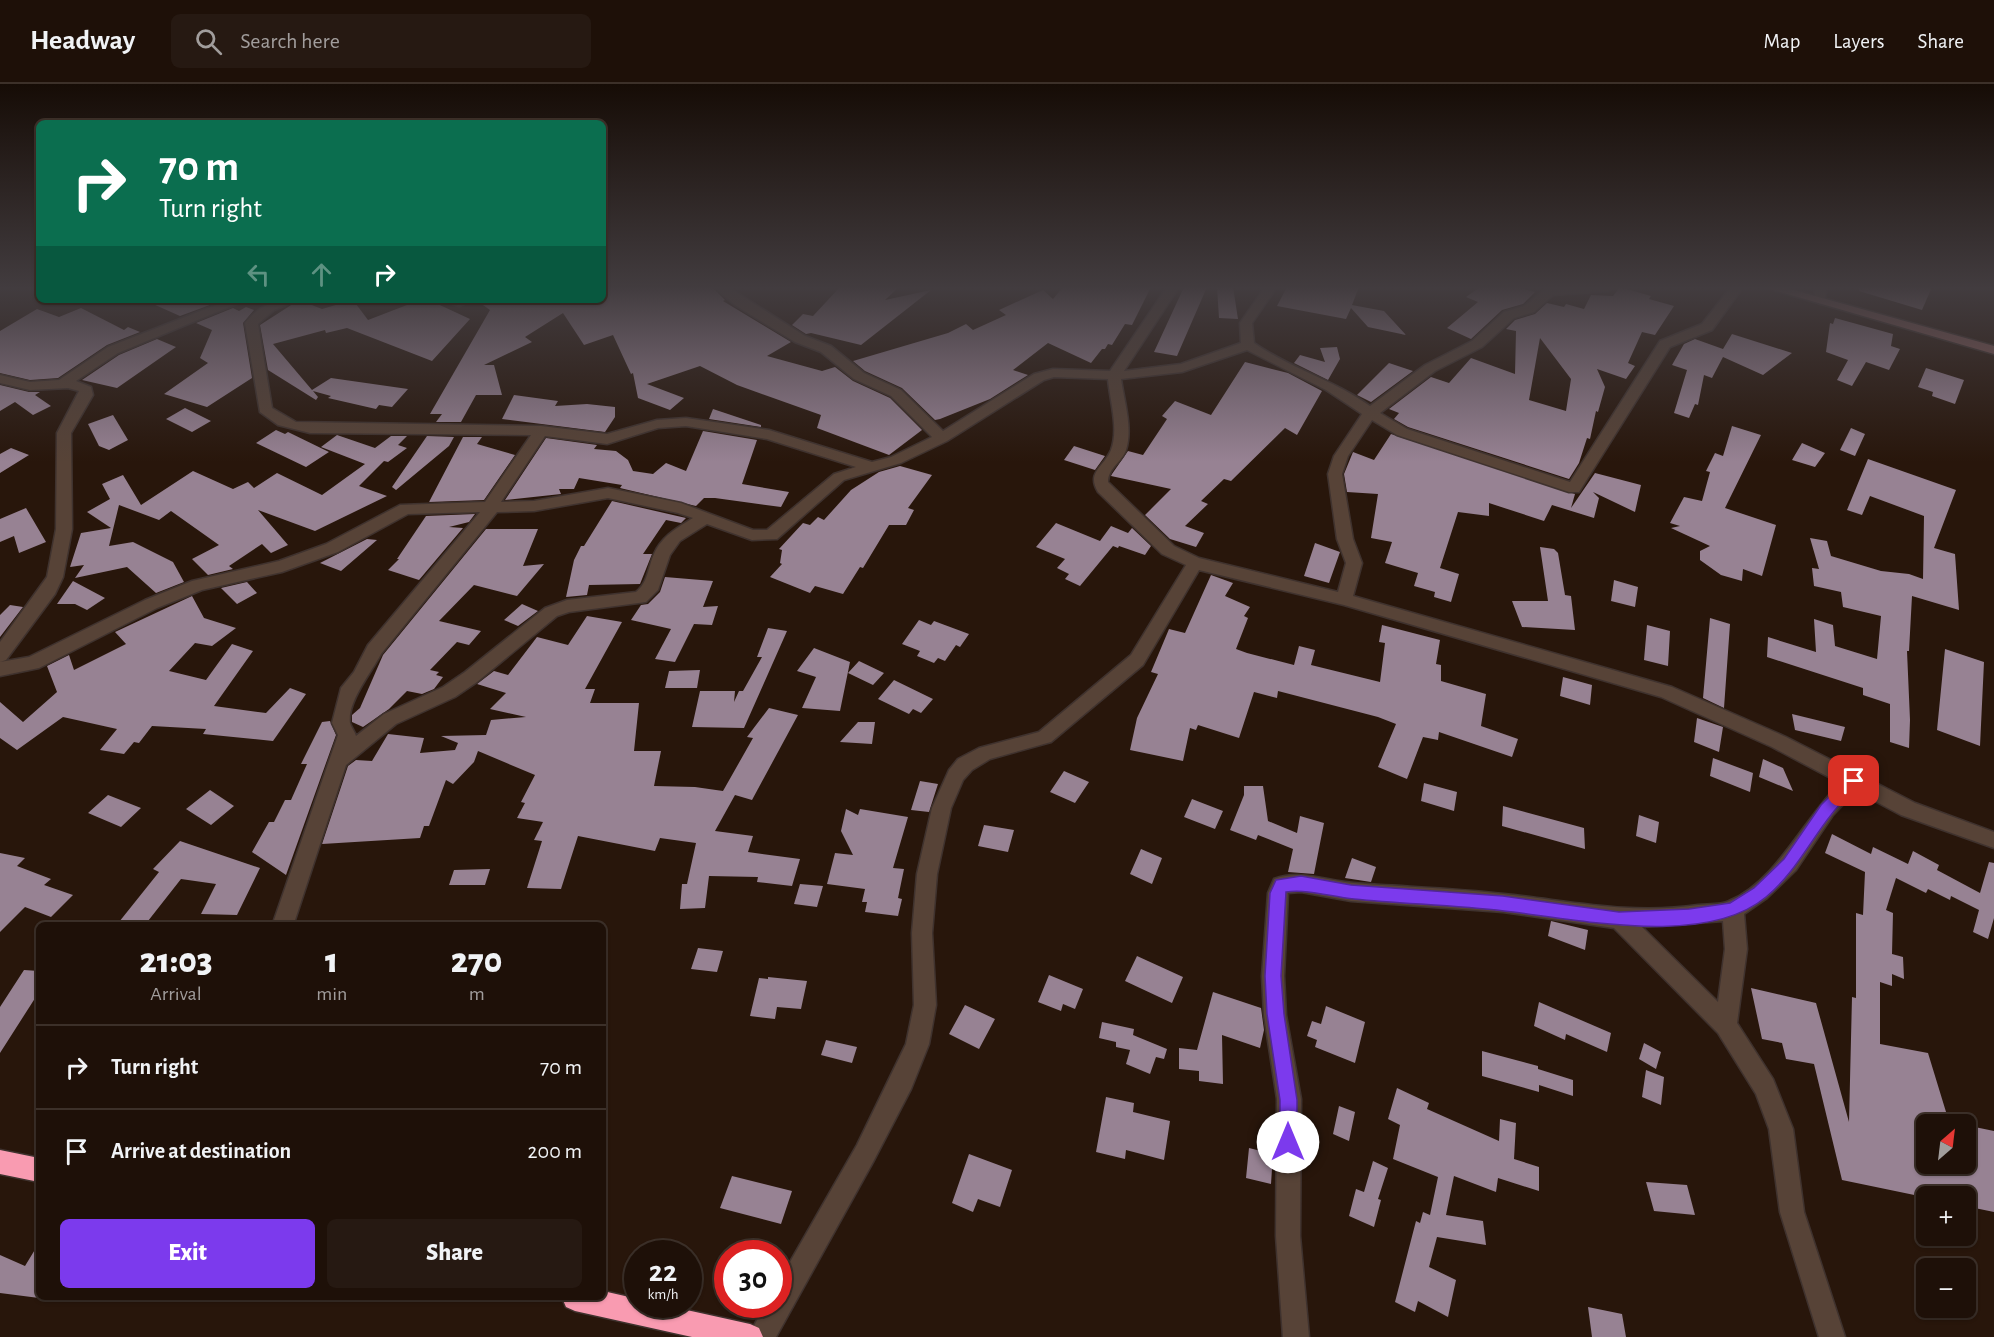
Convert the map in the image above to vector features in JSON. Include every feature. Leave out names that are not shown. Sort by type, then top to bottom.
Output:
[{"type":"highway","points":[[0,1162],[36,1169]]},
{"type":"highway","points":[[584,1300],[750,1337]]},
{"type":"street","points":[[62,384],[113,350],[124,345]]},
{"type":"street","points":[[254,345],[265,409],[285,424],[318,429],[541,431],[607,439],[657,424],[686,422],[769,435],[872,467]]},
{"type":"street","points":[[817,345],[826,349],[859,376],[896,393],[942,438]]},
{"type":"street","points":[[1134,345],[1114,375],[1120,442],[1117,455],[1100,475],[1100,485],[1168,550],[1195,563],[1344,599],[1666,692],[1779,742],[1908,809],[1994,840]]},
{"type":"street","points":[[0,669],[33,663],[152,604],[198,585],[282,566],[332,548],[405,509],[491,509],[534,506],[608,493],[681,508],[752,535],[771,535],[834,481],[905,457],[942,438],[1045,374],[1152,375],[1192,365],[1247,345]]},
{"type":"street","points":[[1249,345],[1276,364],[1329,385],[1402,432],[1574,489],[1664,345]]},
{"type":"street","points":[[1344,599],[1354,563],[1345,539],[1335,474],[1341,456],[1370,413],[1430,368],[1474,345]]},
{"type":"street","points":[[0,379],[33,386],[81,385],[86,390],[86,395],[64,433],[64,529],[55,577],[49,590],[0,655]]},
{"type":"street","points":[[283,922],[347,735],[340,723],[347,693],[361,676],[374,650],[391,627],[491,509],[494,499],[541,431]]},
{"type":"street","points":[[337,762],[390,719],[449,692],[471,677],[551,612],[567,606],[640,598],[650,590],[662,554],[674,537],[705,518]]},
{"type":"street","points":[[761,1337],[837,1210],[906,1074],[921,1034],[927,994],[922,933],[927,875],[943,799],[957,774],[969,760],[990,750],[1032,743],[1045,737],[1130,668],[1195,563]]},
{"type":"street","points":[[1296,1337],[1288,1236],[1289,1100],[1275,1014],[1273,976],[1278,893],[1281,885],[1301,883],[1351,892],[1503,903],[1619,919],[1689,916],[1733,910],[1760,892],[1789,864],[1826,809],[1854,781]]},
{"type":"street","points":[[1726,1025],[1736,949],[1733,910]]},
{"type":"street","points":[[1619,919],[1726,1025],[1765,1087],[1781,1129],[1792,1212],[1832,1337]]},
{"type":"building","points":[[0,345],[106,345],[58,378],[30,380],[0,373]]},
{"type":"building","points":[[142,345],[176,347],[117,388],[82,380],[119,355]]},
{"type":"building","points":[[205,345],[247,345],[252,378],[207,407],[164,394],[208,363],[200,358]]},
{"type":"building","points":[[264,345],[274,345],[312,390],[331,378],[408,389],[392,407],[379,405],[376,409],[328,398],[331,396],[313,391],[318,397],[316,400],[268,370]]},
{"type":"building","points":[[392,345],[446,345],[432,361]]},
{"type":"building","points":[[470,345],[525,345],[484,365],[494,365],[502,395],[476,395],[461,422],[436,422],[442,414],[430,414]]},
{"type":"building","points":[[618,345],[785,345],[767,356],[822,371],[835,367],[853,381],[890,398],[922,430],[889,455],[817,428],[821,415],[737,385],[700,366],[647,384],[684,398],[670,410],[638,398],[633,373],[631,374]]},
{"type":"building","points":[[906,345],[1045,345],[1013,370],[1028,375],[990,399],[935,420],[902,388],[865,371],[853,361]]},
{"type":"building","points":[[1053,345],[1107,345],[1091,363]]},
{"type":"building","points":[[1157,345],[1182,345],[1177,356],[1154,352]]},
{"type":"building","points":[[1516,345],[1539,345],[1529,400],[1566,411],[1571,379],[1546,345],[1636,345],[1628,363],[1635,366],[1626,379],[1597,369],[1605,387],[1598,412],[1596,411],[1590,439],[1587,438],[1579,463],[1569,479],[1408,427],[1394,419],[1399,413],[1389,409],[1431,377],[1449,383],[1471,358],[1515,374]]},
{"type":"building","points":[[1683,345],[1713,345],[1723,349],[1725,345],[1768,345],[1792,353],[1763,375],[1723,357],[1712,378],[1704,375],[1698,405],[1695,404],[1689,418],[1674,413],[1687,370],[1672,365]]},
{"type":"building","points":[[1827,345],[1891,345],[1900,349],[1889,370],[1866,362],[1852,386],[1837,380],[1848,360],[1826,352]]},
{"type":"building","points":[[1337,347],[1340,359],[1328,380],[1294,363],[1300,355],[1325,362],[1320,348]]},
{"type":"building","points":[[1245,362],[1288,373],[1322,391],[1297,435],[1285,428],[1231,481],[1224,479],[1201,501],[1208,504],[1185,526],[1204,533],[1196,547],[1170,539],[1145,515],[1171,489],[1111,476],[1128,451],[1143,455],[1167,419],[1162,416],[1175,401],[1211,415]]},
{"type":"building","points":[[1389,363],[1413,371],[1371,402],[1357,395]]},
{"type":"building","points":[[1926,368],[1964,380],[1955,404],[1932,396],[1933,392],[1918,387]]},
{"type":"building","points":[[0,385],[29,392],[40,392],[35,395],[51,406],[33,415],[15,402],[0,411]]},
{"type":"building","points":[[514,395],[558,401],[555,406],[587,404],[615,407],[615,417],[605,432],[502,419]]},
{"type":"building","points":[[185,408],[211,421],[192,432],[166,419]]},
{"type":"building","points":[[713,409],[761,425],[761,427],[709,419]]},
{"type":"building","points":[[113,415],[128,440],[109,450],[99,446],[88,424]]},
{"type":"building","points":[[1732,426],[1761,435],[1725,508],[1776,525],[1762,576],[1743,569],[1742,581],[1721,575],[1700,560],[1700,551],[1710,546],[1671,528],[1680,526],[1670,523],[1684,497],[1702,501],[1710,472],[1706,471],[1715,453],[1723,456]]},
{"type":"building","points":[[1851,428],[1865,434],[1855,456],[1840,450]]},
{"type":"building","points":[[276,430],[285,434],[288,432],[329,452],[306,467],[256,443]]},
{"type":"building","points":[[703,431],[757,440],[742,484],[789,492],[781,507],[715,498],[704,498],[696,506],[620,488],[622,485],[579,478],[574,489],[559,489],[561,494],[505,500],[546,438],[597,445],[594,449],[616,451],[628,460],[633,471],[653,474],[666,463],[686,471]]},
{"type":"building","points":[[1391,434],[1575,494],[1571,508],[1595,473],[1641,485],[1635,512],[1593,492],[1599,498],[1594,518],[1552,505],[1544,521],[1489,503],[1489,516],[1458,512],[1440,568],[1459,574],[1451,602],[1434,597],[1435,592],[1414,586],[1418,573],[1385,563],[1392,542],[1371,538],[1378,494],[1347,492],[1344,474],[1353,452],[1374,460]]},
{"type":"building","points":[[337,435],[375,448],[391,436],[407,436],[398,445],[407,448],[388,462],[384,461],[359,486],[387,496],[315,531],[258,510],[288,545],[271,553],[262,544],[229,566],[233,569],[208,575],[192,559],[219,545],[171,511],[159,520],[119,505],[109,546],[133,542],[173,562],[184,582],[156,593],[127,567],[75,578],[84,565],[70,567],[81,533],[111,528],[87,512],[110,499],[102,484],[123,475],[141,505],[193,471],[233,489],[248,482],[254,488],[277,473],[322,495],[365,464],[321,447]]},
{"type":"building","points":[[427,436],[454,437],[449,446],[396,490],[392,487]]},
{"type":"building","points":[[463,437],[482,437],[477,444],[515,455],[484,500],[429,502]]},
{"type":"building","points":[[1802,443],[1825,453],[1815,467],[1792,460]]},
{"type":"building","points":[[1074,446],[1105,456],[1095,470],[1064,460]]},
{"type":"building","points":[[11,448],[29,455],[0,473],[0,454]]},
{"type":"building","points":[[1868,459],[1956,490],[1934,548],[1955,554],[1959,610],[1912,596],[1909,651],[1907,651],[1909,748],[1890,742],[1890,704],[1863,695],[1863,688],[1767,657],[1768,637],[1816,652],[1814,619],[1833,625],[1835,646],[1877,659],[1881,616],[1843,607],[1841,592],[1814,586],[1812,568],[1819,569],[1810,538],[1827,541],[1831,556],[1881,571],[1909,574],[1923,579],[1924,516],[1870,496],[1862,515],[1847,510]]},
{"type":"building","points":[[900,466],[932,475],[908,508],[914,510],[906,525],[889,525],[863,568],[860,567],[843,594],[815,586],[810,593],[770,577],[782,564],[780,563],[782,550],[779,549],[803,523],[810,525],[818,517],[824,520],[851,490],[879,472]]},
{"type":"building","points":[[612,501],[686,518],[681,523],[666,520],[643,554],[652,554],[640,584],[589,585],[587,595],[566,597],[574,560]]},
{"type":"building","points":[[26,508],[46,542],[19,553],[14,536],[0,542],[0,519]]},
{"type":"building","points":[[475,514],[469,522],[449,527],[463,528],[419,580],[388,570],[399,559],[397,559],[426,516]]},
{"type":"building","points":[[1056,523],[1100,541],[1111,526],[1128,533],[1132,528],[1151,546],[1145,555],[1113,546],[1080,586],[1065,579],[1069,574],[1057,568],[1065,559],[1036,547]]},
{"type":"building","points":[[486,529],[538,529],[523,566],[544,564],[517,596],[474,585],[439,621],[481,631],[469,645],[457,642],[430,670],[439,672],[436,675],[443,677],[434,689],[422,694],[407,691],[389,709],[363,727],[352,722],[352,715],[360,708],[383,655]]},
{"type":"building","points":[[367,539],[377,540],[341,571],[320,563]]},
{"type":"building","points":[[1315,543],[1340,552],[1329,583],[1304,576]]},
{"type":"building","points":[[1540,547],[1554,549],[1558,553],[1565,595],[1571,596],[1575,630],[1522,627],[1512,601],[1548,601]]},
{"type":"building","points":[[1211,575],[1233,583],[1225,596],[1250,607],[1244,616],[1248,618],[1236,649],[1247,653],[1294,665],[1299,646],[1315,650],[1311,665],[1380,682],[1385,643],[1379,642],[1382,625],[1440,640],[1436,664],[1441,665],[1441,681],[1486,694],[1481,726],[1518,739],[1512,757],[1439,732],[1438,740],[1423,737],[1407,779],[1378,767],[1396,724],[1378,717],[1278,691],[1277,698],[1254,692],[1239,738],[1198,725],[1196,730],[1190,728],[1183,761],[1130,750],[1137,718],[1158,674],[1151,672],[1169,629],[1185,633]]},
{"type":"building","points":[[665,577],[713,581],[703,607],[718,606],[712,625],[694,624],[675,662],[655,659],[671,629],[631,620],[641,605],[648,604],[660,592]]},
{"type":"building","points":[[1614,580],[1638,587],[1635,607],[1611,601]]},
{"type":"building","points":[[73,581],[105,598],[87,610],[75,604],[57,604]]},
{"type":"building","points":[[247,582],[257,593],[237,604],[221,588]]},
{"type":"building","points":[[192,596],[204,618],[236,628],[212,646],[195,643],[169,671],[206,680],[232,644],[253,651],[214,706],[266,713],[290,688],[306,694],[273,741],[203,734],[206,729],[152,726],[139,743],[134,742],[124,754],[100,750],[117,729],[63,717],[17,750],[0,738],[0,702],[23,722],[57,692],[47,666],[69,655],[74,670],[126,644],[115,632]]},
{"type":"building","points":[[522,604],[538,611],[518,626],[504,620]]},
{"type":"building","points":[[10,605],[23,607],[0,637],[0,615]]},
{"type":"building","points":[[587,616],[622,622],[585,689],[595,689],[590,703],[639,703],[634,751],[661,751],[654,786],[695,787],[723,791],[753,738],[747,737],[769,708],[798,715],[752,800],[735,795],[715,831],[753,836],[748,852],[800,859],[792,886],[757,882],[758,877],[709,876],[705,908],[680,909],[682,884],[687,884],[696,843],[660,838],[655,851],[578,836],[561,889],[527,888],[542,841],[534,840],[543,822],[517,818],[525,803],[521,802],[535,775],[478,751],[474,762],[453,784],[446,780],[429,826],[424,826],[420,838],[322,844],[348,766],[356,760],[372,761],[388,734],[424,738],[420,753],[455,750],[458,743],[441,736],[486,735],[491,720],[526,717],[490,709],[506,693],[477,684],[494,671],[508,675],[537,637],[568,645]]},
{"type":"building","points":[[1710,618],[1730,624],[1724,708],[1703,698]]},
{"type":"building","points":[[919,620],[931,625],[934,621],[969,634],[960,647],[956,645],[945,661],[938,658],[934,663],[917,656],[920,651],[902,644]]},
{"type":"building","points":[[1647,625],[1670,631],[1668,666],[1644,660]]},
{"type":"building","points":[[768,628],[787,631],[744,728],[692,727],[700,691],[735,691],[734,702],[739,691],[743,691],[762,657],[757,657]]},
{"type":"building","points":[[814,648],[850,662],[840,711],[802,708],[816,677],[797,671]]},
{"type":"building","points":[[1945,649],[1984,662],[1980,746],[1937,730]]},
{"type":"building","points":[[859,661],[884,673],[873,685],[848,673]]},
{"type":"building","points":[[700,670],[697,688],[665,688],[669,671]]},
{"type":"building","points":[[1563,677],[1592,685],[1590,705],[1560,696]]},
{"type":"building","points":[[894,680],[933,699],[921,713],[913,709],[909,714],[878,699]]},
{"type":"building","points":[[1792,714],[1845,727],[1841,741],[1795,730]]},
{"type":"building","points":[[1697,718],[1723,727],[1719,752],[1694,742]]},
{"type":"building","points":[[330,721],[336,735],[286,875],[252,852],[269,822],[274,822],[285,800],[291,800],[307,764],[301,764],[322,722]]},
{"type":"building","points":[[858,722],[875,722],[872,744],[840,742]]},
{"type":"building","points":[[1713,758],[1753,773],[1750,792],[1710,776]]},
{"type":"building","points":[[1763,759],[1783,768],[1793,791],[1759,777]]},
{"type":"building","points":[[1064,771],[1089,782],[1075,803],[1050,792]]},
{"type":"building","points":[[920,781],[938,784],[929,812],[911,810]]},
{"type":"building","points":[[1424,783],[1457,792],[1454,811],[1421,801]]},
{"type":"building","points":[[1244,786],[1263,786],[1268,821],[1297,833],[1300,816],[1324,823],[1314,874],[1288,872],[1293,849],[1258,835],[1256,840],[1230,830],[1244,795]]},
{"type":"building","points":[[210,790],[234,806],[211,825],[186,809]]},
{"type":"building","points":[[108,795],[141,808],[121,827],[88,813]]},
{"type":"building","points":[[1192,799],[1223,811],[1215,829],[1184,817]]},
{"type":"building","points":[[1503,806],[1584,828],[1585,849],[1502,826]]},
{"type":"building","points":[[846,809],[858,815],[860,809],[908,817],[893,868],[904,869],[898,898],[902,899],[898,916],[865,912],[867,902],[862,902],[865,889],[827,884],[835,853],[853,855],[841,831]]},
{"type":"building","points":[[1639,815],[1659,822],[1656,843],[1636,836]]},
{"type":"building","points":[[984,825],[1014,830],[1008,852],[978,846]]},
{"type":"building","points":[[1832,834],[1871,854],[1873,847],[1908,864],[1913,851],[1939,865],[1937,870],[1980,893],[1989,862],[1994,863],[1994,918],[1988,939],[1973,932],[1979,910],[1951,896],[1950,900],[1928,889],[1926,893],[1896,878],[1886,910],[1893,913],[1892,954],[1903,957],[1904,979],[1892,974],[1892,986],[1880,982],[1880,1044],[1928,1053],[1947,1114],[1916,1114],[1916,1174],[1976,1174],[1976,1127],[1994,1131],[1994,1212],[1976,1208],[1976,1186],[1916,1186],[1916,1195],[1842,1180],[1814,1064],[1786,1059],[1782,1043],[1762,1039],[1751,988],[1816,1003],[1849,1122],[1852,997],[1856,998],[1856,913],[1863,915],[1865,872],[1825,853]]},
{"type":"building","points":[[180,841],[260,868],[237,915],[201,914],[216,884],[181,879],[148,921],[119,922],[159,872],[153,869]]},
{"type":"building","points":[[1141,849],[1162,858],[1152,884],[1130,874]]},
{"type":"building","points":[[0,853],[25,858],[17,866],[51,879],[44,885],[73,895],[51,917],[25,907],[0,932]]},
{"type":"building","points":[[1352,858],[1376,867],[1371,882],[1345,878]]},
{"type":"building","points":[[490,869],[485,885],[449,885],[454,870]]},
{"type":"building","points":[[800,884],[823,886],[817,907],[794,904]]},
{"type":"building","points":[[1551,921],[1588,930],[1585,950],[1548,936]]},
{"type":"building","points":[[698,948],[723,951],[717,972],[691,969]]},
{"type":"building","points":[[1137,956],[1183,977],[1172,1003],[1125,981]]},
{"type":"building","points":[[24,970],[36,971],[36,997],[0,1053],[0,1007]]},
{"type":"building","points":[[1049,975],[1083,989],[1075,1009],[1063,1004],[1061,1011],[1038,1002]]},
{"type":"building","points":[[768,977],[807,981],[801,1009],[777,1007],[775,1019],[750,1016],[759,978],[768,979]]},
{"type":"building","points":[[1213,992],[1261,1008],[1264,1030],[1260,1048],[1222,1035],[1223,1084],[1199,1081],[1199,1071],[1179,1069],[1179,1048],[1197,1050]]},
{"type":"building","points":[[1539,1002],[1611,1033],[1607,1052],[1566,1034],[1565,1040],[1534,1026]]},
{"type":"building","points":[[965,1005],[995,1019],[979,1049],[949,1034]]},
{"type":"building","points":[[1326,1006],[1365,1022],[1355,1063],[1315,1047],[1317,1040],[1307,1036],[1312,1021],[1321,1024]]},
{"type":"building","points":[[1102,1022],[1134,1029],[1133,1035],[1167,1049],[1164,1059],[1156,1057],[1150,1074],[1126,1064],[1130,1050],[1116,1047],[1116,1042],[1099,1038]]},
{"type":"building","points":[[826,1040],[857,1047],[852,1063],[821,1055]]},
{"type":"building","points":[[1644,1043],[1661,1052],[1656,1069],[1639,1059]]},
{"type":"building","points":[[1482,1051],[1538,1066],[1538,1069],[1573,1080],[1573,1096],[1539,1085],[1539,1092],[1482,1076]]},
{"type":"building","points":[[1646,1070],[1664,1077],[1661,1105],[1642,1097]]},
{"type":"building","points":[[1397,1088],[1429,1103],[1427,1109],[1499,1141],[1500,1119],[1516,1123],[1514,1159],[1539,1167],[1539,1191],[1498,1178],[1496,1192],[1454,1176],[1446,1215],[1483,1221],[1486,1245],[1437,1237],[1429,1267],[1456,1280],[1448,1317],[1418,1301],[1415,1312],[1395,1302],[1416,1221],[1420,1223],[1423,1212],[1430,1215],[1438,1177],[1393,1159],[1400,1125],[1388,1119]]},
{"type":"building","points":[[1106,1097],[1134,1103],[1133,1112],[1170,1121],[1164,1160],[1126,1150],[1125,1159],[1096,1152]]},
{"type":"building","points":[[1339,1106],[1355,1112],[1349,1141],[1333,1134]]},
{"type":"building","points":[[1249,1148],[1273,1154],[1271,1184],[1246,1178]]},
{"type":"building","points":[[969,1154],[1012,1170],[1000,1207],[978,1199],[973,1212],[952,1203]]},
{"type":"building","points":[[1373,1161],[1388,1168],[1378,1199],[1381,1200],[1374,1227],[1349,1216],[1356,1189],[1364,1192]]},
{"type":"building","points":[[732,1176],[792,1191],[781,1224],[720,1208]]},
{"type":"building","points":[[1646,1182],[1687,1185],[1695,1215],[1654,1211]]},
{"type":"building","points":[[36,1248],[36,1298],[0,1293],[0,1255],[25,1266]]},
{"type":"building","points":[[1588,1307],[1622,1314],[1626,1337],[1592,1337]]},
{"type":"route","points":[[1288,1142],[1289,1100],[1275,1014],[1273,976],[1278,893],[1281,885],[1290,882],[1351,892],[1503,903],[1619,919],[1689,916],[1733,910],[1760,892],[1789,864],[1826,809],[1854,781]]}]
